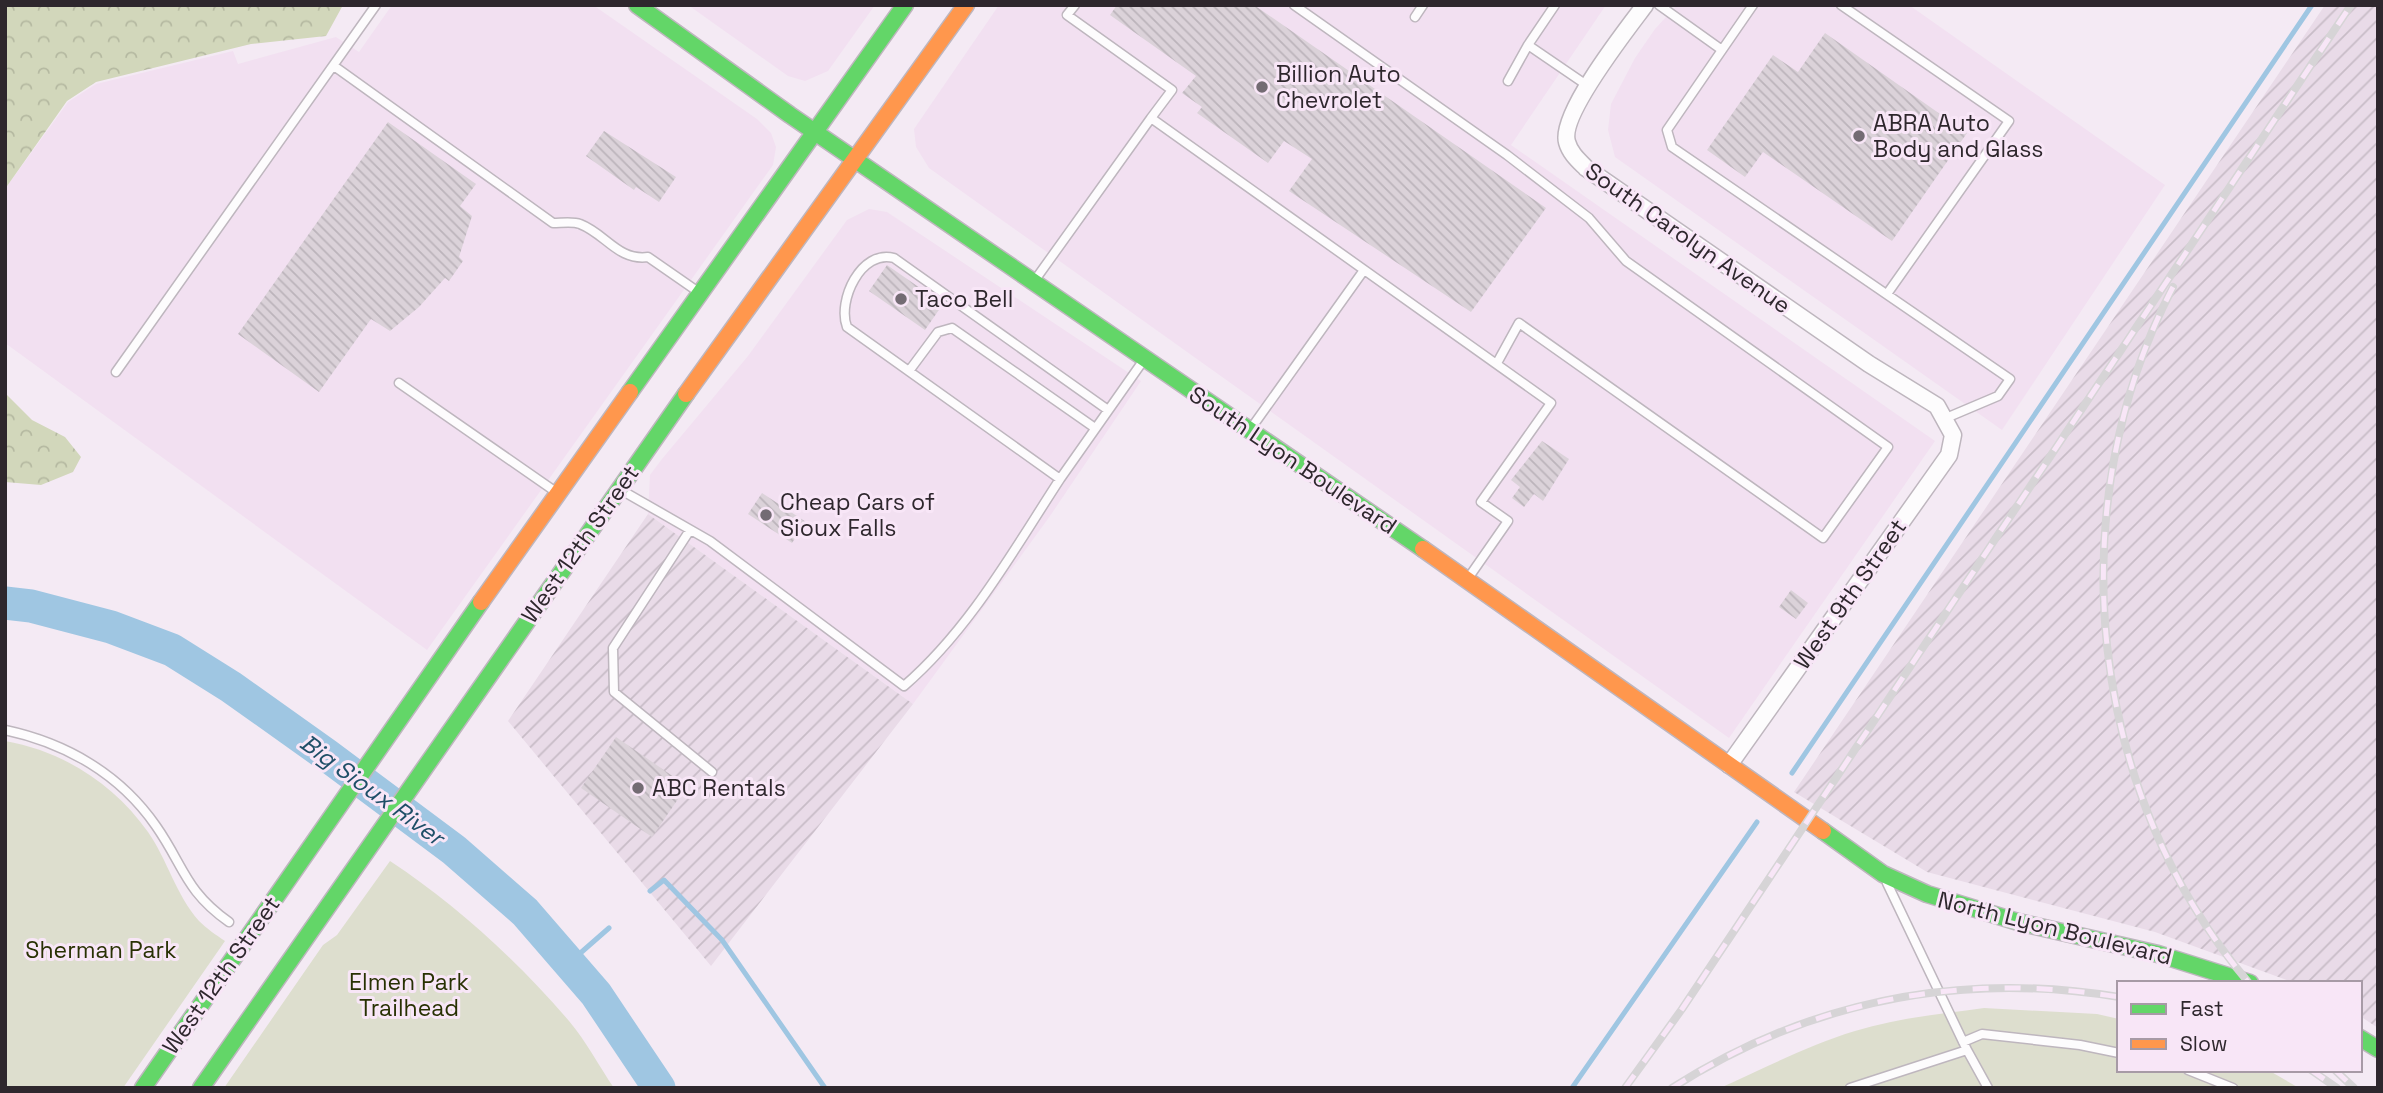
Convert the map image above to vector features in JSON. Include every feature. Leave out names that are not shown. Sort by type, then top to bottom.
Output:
[{"type":"main road","name":"South Lyon Boulevard","points":[[637,5],[855,160],[1467,579],[1729,765]]},
{"type":"main road","name":"West 12th Street","points":[[143,1088],[428,676],[905,5]]},
{"type":"main road","name":"West 12th Street","points":[[201,1088],[618,489],[966,5]]},
{"type":"main road","name":"North Lyon Boulevard","points":[[1729,765],[1883,874],[1924,894],[1973,912],[2144,949],[2244,981]]},
{"type":"main road","points":[[2362,1039],[2378,1049]]},
{"type":"street","name":"South Carolyn Avenue","points":[[1644,5],[1588,86],[1572,117],[1565,139],[1573,155],[1586,168],[1869,364],[1925,397],[1946,418]]},
{"type":"street","name":"West 9th Street","points":[[1729,765],[1949,456],[1953,435],[1946,418]]},
{"type":"lane","points":[[116,372],[376,5]]},
{"type":"lane","points":[[1033,282],[1172,90],[1068,15],[1075,5]]},
{"type":"lane","points":[[1294,5],[1507,155],[1589,218],[1626,261],[1888,447],[1823,538],[1519,323],[1497,363]]},
{"type":"lane","points":[[1415,17],[1423,5]]},
{"type":"lane","points":[[1508,81],[1555,5]]},
{"type":"lane","points":[[1659,5],[1722,50]]},
{"type":"lane","points":[[1753,5],[1667,130],[1672,147],[2010,379],[1998,396],[1946,418]]},
{"type":"lane","points":[[1840,5],[2009,121],[1887,294]]},
{"type":"lane","points":[[1528,45],[1588,86]]},
{"type":"lane","points":[[334,66],[553,223],[580,223],[625,255],[634,259],[648,257],[699,292]]},
{"type":"lane","points":[[1151,118],[1551,403],[1481,502],[1508,521],[1467,579]]},
{"type":"lane","points":[[1060,479],[847,327],[842,315],[845,298],[863,270],[885,255],[894,258],[1108,410]]},
{"type":"lane","points":[[1250,431],[1364,270]]},
{"type":"lane","points":[[909,371],[938,332],[952,328],[1095,428]]},
{"type":"lane","points":[[618,489],[710,541],[904,686],[935,660],[976,608],[1060,479],[1145,358]]},
{"type":"lane","points":[[399,383],[558,494]]},
{"type":"lane","points":[[690,530],[613,648],[614,692],[712,772]]},
{"type":"lane","points":[[5,730],[62,748],[111,776],[156,825],[178,868],[206,906],[229,922]]},
{"type":"lane","points":[[1883,874],[1965,1046],[1989,1088]]},
{"type":"lane","points":[[1850,1088],[1965,1046],[1982,1034],[2080,1045],[2117,1053]]},
{"type":"lane","points":[[2193,1072],[2233,1088]]},
{"type":"shaded area","points":[[392,5],[593,5],[757,119],[771,133],[776,147],[773,165],[427,650],[5,343],[5,189],[68,102],[96,84],[233,51],[238,64],[336,37],[359,52]]},
{"type":"shaded area","points":[[688,5],[875,5],[828,71],[805,81],[788,76]]},
{"type":"shaded area","points":[[999,5],[1606,5],[1511,145],[1935,441],[1729,738],[929,168],[916,147],[914,129]]},
{"type":"shaded area","points":[[1677,5],[1909,5],[2165,185],[2002,430],[1615,157],[1608,130],[1611,104],[1635,58],[1655,29]]},
{"type":"shaded area","points":[[2325,5],[2378,5],[2378,1028],[2362,1017],[2362,981],[2290,981],[2155,932],[1927,872],[1794,792]]},
{"type":"shaded area","points":[[869,209],[887,212],[1141,381],[1050,516],[913,704],[648,514],[650,475],[748,356],[847,220]]},
{"type":"shaded area","points":[[648,514],[913,704],[711,966],[508,721]]},
{"type":"green space","points":[[5,5],[343,5],[326,36],[251,44],[96,82],[67,101],[5,189]]},
{"type":"green space","points":[[5,393],[32,420],[65,437],[81,457],[73,472],[41,485],[5,482]]},
{"type":"green space","name":"Sherman Park","points":[[5,741],[47,753],[67,762],[86,772],[119,799],[148,832],[191,911],[202,924],[225,941],[123,1088],[5,1088]]},
{"type":"green space","name":"Elmen Park Trailhead","points":[[390,861],[462,915],[529,977],[575,1029],[614,1088],[224,1088],[323,945],[337,935]]},
{"type":"green space","points":[[1984,1008],[2097,1014],[2117,1019],[2117,1072],[2271,1072],[2299,1088],[1720,1088],[1838,1037],[1903,1020]]},
{"type":"building","points":[[1117,5],[1254,5],[1546,208],[1471,312],[1289,191],[1312,159],[1284,141],[1268,163],[1197,113],[1202,107],[1182,93],[1196,76],[1110,15]]},
{"type":"building","points":[[1825,33],[1967,133],[1892,241],[1763,152],[1745,177],[1707,150],[1773,55],[1798,72]]},
{"type":"building","points":[[388,122],[476,184],[460,206],[472,216],[459,257],[463,261],[449,281],[445,278],[419,307],[390,331],[371,319],[319,392],[238,334]]},
{"type":"building","points":[[604,131],[676,177],[659,202],[636,187],[634,190],[586,156]]},
{"type":"building","points":[[887,265],[943,304],[925,330],[869,291]]},
{"type":"building","points":[[1542,441],[1569,459],[1543,501],[1534,494],[1524,507],[1512,498],[1520,487],[1511,480]]},
{"type":"building","points":[[762,493],[806,522],[792,543],[748,514]]},
{"type":"building","points":[[1791,590],[1808,603],[1796,619],[1779,607]]},
{"type":"building","points":[[616,737],[687,786],[652,837],[581,788]]},
{"type":"waterway","points":[[1792,773],[2312,5]]},
{"type":"waterway","name":"Big Sioux River","points":[[5,603],[31,606],[111,627],[172,650],[231,687],[328,756],[454,850],[525,912],[596,994],[659,1088]]},
{"type":"waterway","points":[[1572,1088],[1757,822]]},
{"type":"waterway","points":[[650,891],[664,880],[722,940],[825,1088]]},
{"type":"waterway","points":[[569,963],[609,928]]},
{"type":"railway","points":[[1625,1088],[1682,1009],[2351,5]]},
{"type":"railway","points":[[2173,287],[2137,372],[2114,462],[2104,554],[2107,646],[2123,737],[2153,825],[2195,908],[2248,981]]},
{"type":"railway","points":[[1672,1088],[1724,1058],[1777,1033],[1831,1014],[1887,1000],[1943,991],[2001,988],[2059,990],[2117,997]]},
{"type":"railway","points":[[2314,1072],[2337,1088]]},
{"type":"railway","points":[[2337,1072],[2354,1088]]},
{"type":"traffic: fast","points":[[637,5],[790,115],[1423,549]]},
{"type":"traffic: fast","points":[[630,392],[905,5]]},
{"type":"traffic: fast","points":[[201,1088],[686,394]]},
{"type":"traffic: fast","points":[[143,1088],[481,602]]},
{"type":"traffic: fast","points":[[1823,831],[1883,874],[1927,894],[2018,922],[2158,954],[2244,981]]},
{"type":"traffic: fast","points":[[2362,1039],[2378,1049]]},
{"type":"traffic: slow","points":[[686,394],[966,5]]},
{"type":"traffic: slow","points":[[481,602],[630,392]]},
{"type":"traffic: slow","points":[[1423,549],[1823,831]]},
{"type":"place","name":"Billion Auto Chevrolet","points":[[1262,87]]},
{"type":"place","name":"ABRA Auto Body and Glass","points":[[1859,136]]},
{"type":"place","name":"Taco Bell","points":[[901,299]]},
{"type":"place","name":"Cheap Cars of Sioux Falls","points":[[766,515]]},
{"type":"place","name":"ABC Rentals","points":[[638,788]]}]
